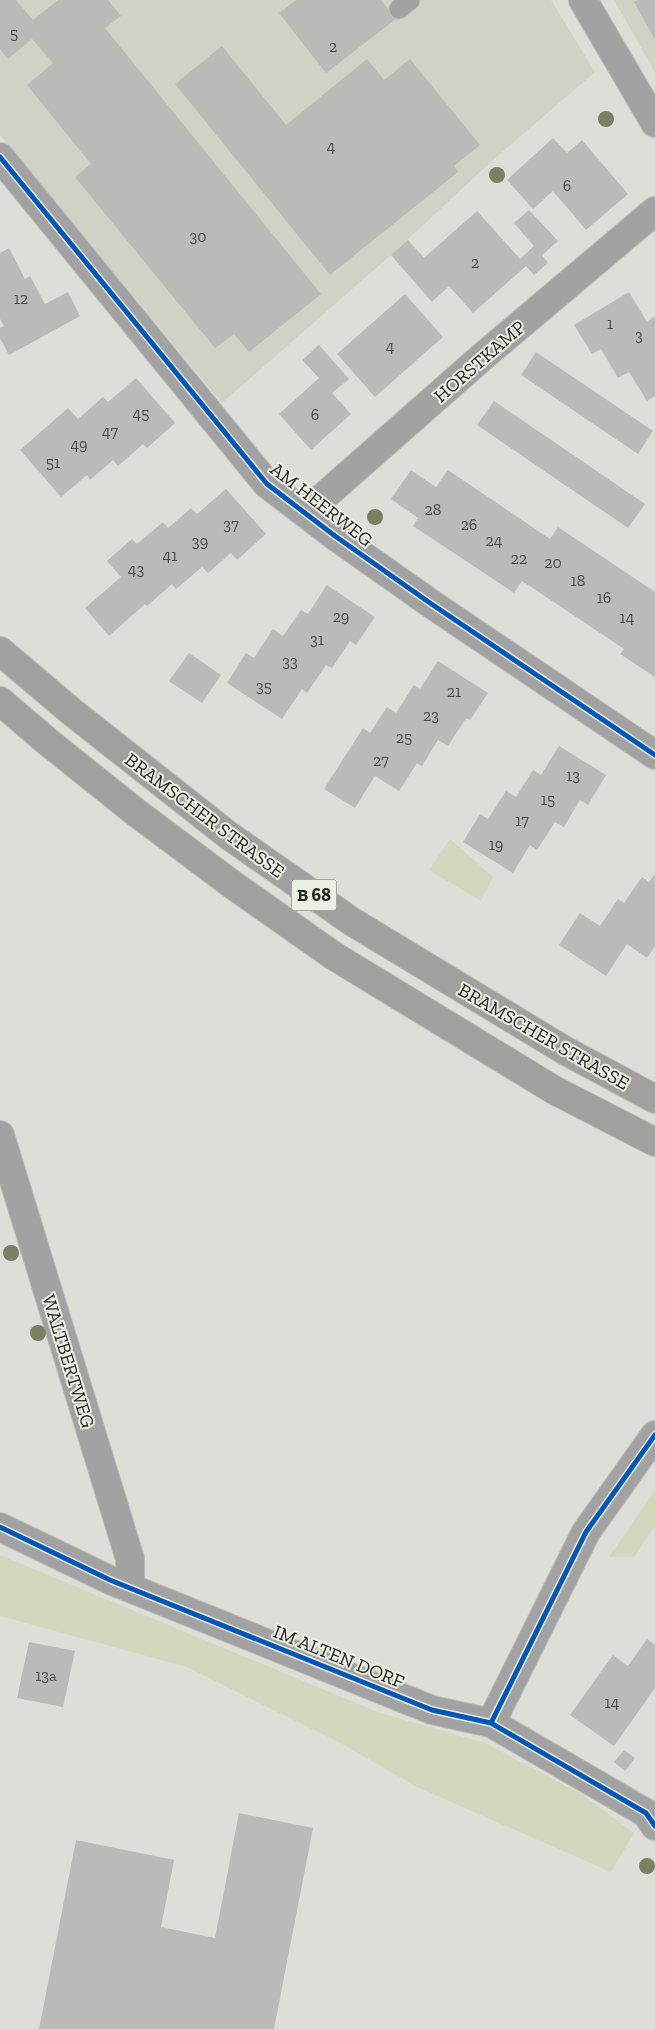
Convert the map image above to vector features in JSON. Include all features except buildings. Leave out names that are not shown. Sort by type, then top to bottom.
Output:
[{"type":"highway","name":"BRAMSCHER STRASSE","points":[[0,651],[79,717],[228,835],[351,921],[564,1050],[655,1099]]},
{"type":"highway","name":"BRAMSCHER STRASSE","points":[[0,701],[138,814],[233,885],[334,956],[554,1090],[655,1142]]},
{"type":"street","points":[[583,0],[655,123]]},
{"type":"street","name":"AM HEERWEG","points":[[0,157],[267,484],[430,604],[655,755]]},
{"type":"street","name":"HORSTKAMP","points":[[305,513],[481,358],[655,211]]},
{"type":"street","name":"WALTBERTWEG","points":[[0,1135],[130,1559],[130,1588]]},
{"type":"street","points":[[491,1723],[586,1532],[655,1435]]},
{"type":"street","name":"IM ALTEN DORF","points":[[0,1527],[130,1588],[432,1710],[491,1723],[652,1813]]},
{"type":"shaded area","points":[[0,0],[551,0],[595,72],[494,159],[391,255],[222,403],[0,135]]},
{"type":"shaded area","points":[[614,0],[655,0],[655,72]]},
{"type":"green space","points":[[450,839],[493,877],[481,901],[429,870]]},
{"type":"green space","points":[[655,1490],[655,1526],[634,1557],[609,1557]]},
{"type":"green space","points":[[0,1555],[380,1713],[485,1743],[583,1795],[634,1833],[611,1872],[417,1787],[344,1745],[187,1667],[0,1616]]},
{"type":"cycle path","points":[[0,157],[267,484],[335,536],[430,603],[655,755]]},
{"type":"cycle path","points":[[491,1723],[586,1532],[655,1435]]},
{"type":"cycle path","points":[[0,1527],[110,1580],[432,1710],[491,1723],[646,1813],[655,1826]]}]
